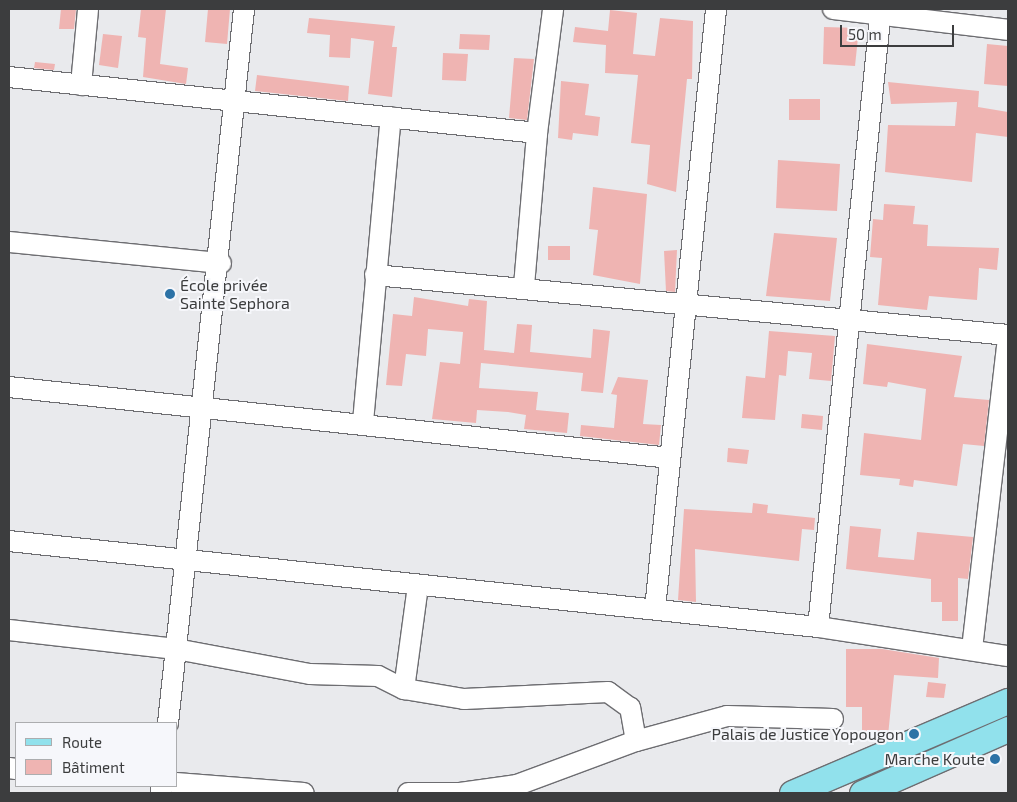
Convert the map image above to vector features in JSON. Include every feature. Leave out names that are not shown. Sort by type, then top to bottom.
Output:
[{"type":"main road","points":[[792,793],[1008,701]]},
{"type":"main road","points":[[862,793],[1008,729]]},
{"type":"street","points":[[82,85],[88,9]]},
{"type":"street","points":[[168,722],[238,100],[244,9]]},
{"type":"street","points":[[524,286],[536,133],[553,9]]},
{"type":"street","points":[[655,609],[716,9]]},
{"type":"street","points":[[833,9],[881,11],[1008,30]]},
{"type":"street","points":[[818,627],[847,317],[881,11]]},
{"type":"street","points":[[9,77],[536,133]]},
{"type":"street","points":[[363,422],[391,117]]},
{"type":"street","points":[[9,242],[220,262]]},
{"type":"street","points":[[375,275],[524,286],[847,317],[1008,337],[972,649]]},
{"type":"street","points":[[9,387],[363,422],[670,458]]},
{"type":"street","points":[[9,541],[818,627],[1008,656]]},
{"type":"street","points":[[404,688],[418,585]]},
{"type":"street","points":[[9,630],[176,649],[310,674],[378,676],[404,688],[464,699],[608,692],[630,708],[636,741]]},
{"type":"street","points":[[408,793],[460,793],[517,784],[636,741],[727,716],[833,719]]},
{"type":"street","points":[[178,783],[304,793]]},
{"type":"building","points":[[61,9],[76,9],[74,29],[59,29]]},
{"type":"building","points":[[141,9],[166,9],[160,64],[188,68],[186,84],[143,77],[146,38],[138,37]]},
{"type":"building","points":[[208,9],[230,9],[227,44],[205,42]]},
{"type":"building","points":[[610,10],[637,13],[633,54],[655,56],[660,18],[693,21],[692,79],[687,79],[676,192],[647,184],[650,145],[631,143],[638,75],[605,73],[606,45],[573,42],[575,27],[608,31]]},
{"type":"building","points":[[309,18],[395,26],[392,47],[397,47],[392,97],[368,94],[374,41],[351,38],[350,58],[329,57],[330,35],[307,33]]},
{"type":"building","points":[[824,27],[859,28],[855,66],[823,64]]},
{"type":"building","points":[[103,34],[122,36],[118,68],[99,65]]},
{"type":"building","points":[[460,34],[490,35],[489,50],[459,49]]},
{"type":"building","points":[[987,44],[1008,46],[1008,86],[984,84]]},
{"type":"building","points":[[443,53],[468,54],[466,81],[442,80]]},
{"type":"building","points":[[514,58],[534,59],[527,120],[509,118]]},
{"type":"building","points":[[35,62],[55,64],[54,70],[34,68]]},
{"type":"building","points":[[257,75],[349,86],[348,101],[255,91]]},
{"type":"building","points":[[561,81],[589,84],[585,115],[600,117],[598,136],[573,133],[572,140],[558,138]]},
{"type":"building","points":[[888,82],[979,91],[978,107],[1008,112],[1008,137],[976,133],[972,182],[885,172],[888,125],[955,126],[957,102],[891,104]]},
{"type":"building","points":[[789,99],[820,99],[820,120],[789,120]]},
{"type":"building","points":[[778,160],[840,164],[837,211],[776,208]]},
{"type":"building","points":[[593,187],[647,194],[640,284],[593,275],[598,230],[589,229]]},
{"type":"building","points":[[884,204],[915,206],[913,224],[928,225],[927,246],[999,248],[997,270],[979,268],[977,300],[929,296],[927,310],[878,305],[882,258],[870,257],[873,219],[883,220]]},
{"type":"building","points":[[774,233],[837,238],[830,301],[766,296]]},
{"type":"building","points":[[548,246],[570,246],[570,260],[548,260]]},
{"type":"building","points":[[677,250],[675,292],[666,291],[664,251]]},
{"type":"building","points":[[414,297],[468,306],[469,299],[487,301],[484,350],[514,353],[517,324],[532,325],[530,352],[591,358],[593,329],[610,331],[603,393],[581,391],[583,373],[481,363],[479,388],[538,392],[536,410],[569,413],[567,433],[524,429],[526,415],[508,412],[477,410],[476,423],[432,419],[440,362],[460,364],[463,332],[428,329],[426,356],[406,354],[402,386],[386,385],[393,314],[412,316]]},
{"type":"building","points":[[769,331],[835,336],[831,381],[809,379],[812,353],[788,351],[786,376],[779,375],[775,420],[742,418],[746,376],[765,378]]},
{"type":"building","points":[[867,344],[962,356],[954,397],[989,400],[984,446],[963,444],[957,486],[914,480],[913,487],[899,485],[900,479],[860,475],[864,433],[921,440],[926,389],[888,382],[887,387],[863,384]]},
{"type":"building","points":[[618,377],[648,380],[643,424],[661,425],[659,445],[580,436],[581,425],[614,428],[617,395],[611,394]]},
{"type":"building","points":[[802,414],[823,416],[822,430],[801,428]]},
{"type":"building","points":[[728,448],[749,450],[747,464],[727,462]]},
{"type":"building","points":[[753,503],[768,505],[767,513],[815,518],[814,530],[802,529],[799,561],[695,549],[696,602],[678,600],[684,509],[752,513]]},
{"type":"building","points":[[850,526],[881,529],[878,557],[914,560],[917,532],[973,537],[968,579],[958,578],[958,621],[942,621],[942,602],[931,602],[931,579],[846,569]]},
{"type":"building","points":[[846,649],[882,649],[939,658],[938,678],[894,675],[888,736],[862,738],[862,707],[846,707]]},
{"type":"building","points":[[928,682],[946,684],[944,698],[926,697]]},
{"type":"place","name":"École privée Sainte Sephora","points":[[170,294]]},
{"type":"place","name":"Palais de Justice Yopougon","points":[[914,734]]},
{"type":"place","name":"Marche Koute","points":[[995,759]]}]
